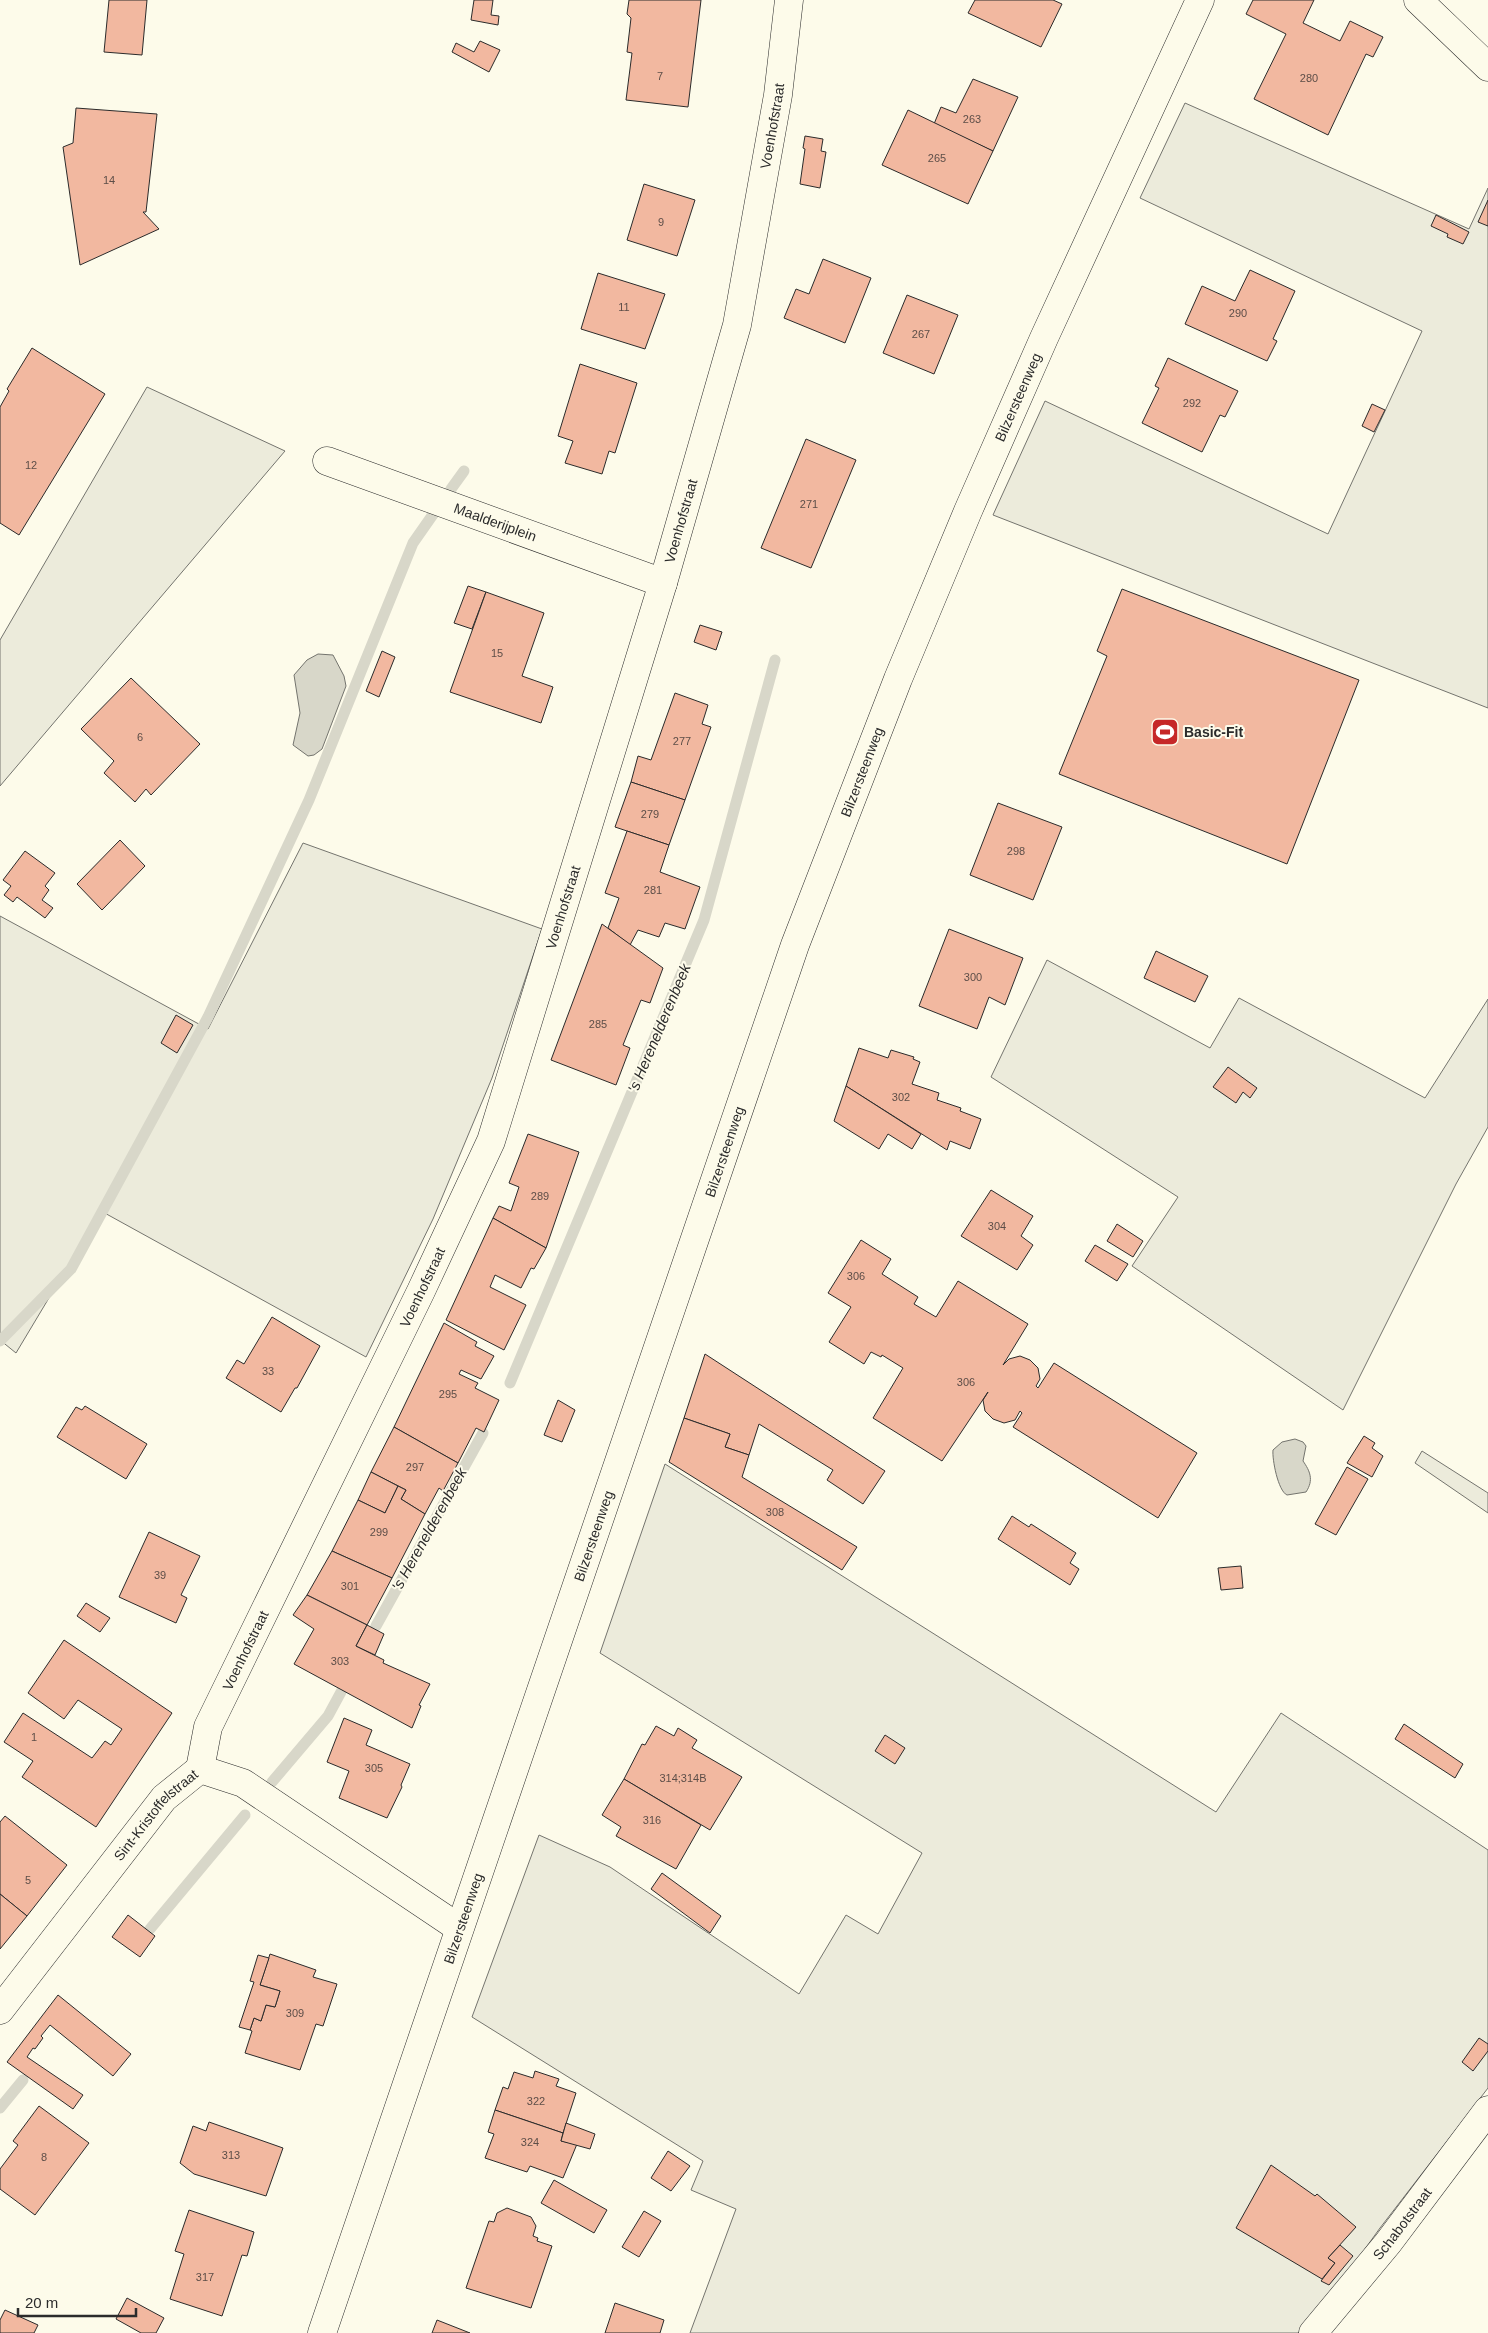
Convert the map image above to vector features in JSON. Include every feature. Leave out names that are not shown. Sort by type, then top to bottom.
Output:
[{"type":"street","name":"Voenhofstraat","points":[[200,1769],[208,1727],[421,1291],[491,1141],[663,583],[737,325],[778,95],[789,0]]},
{"type":"street","name":"Bilzersteenweg","points":[[322,2333],[798,936],[898,679],[968,511],[1044,338],[1200,0]]},
{"type":"street","points":[[1418,0],[1488,68]]},
{"type":"street","name":"Maalderijplein","points":[[327,461],[663,583]]},
{"type":"street","name":"Sint-Kristoffelstraat","points":[[0,2010],[164,1798],[200,1769],[243,1783],[459,1928]]},
{"type":"street","name":"Schabotstraat","points":[[1313,2333],[1388,2243],[1488,2110]]},
{"type":"shaded area","points":[[1185,103],[1469,229],[1488,188],[1488,708],[993,515],[1045,401],[1328,534],[1422,331],[1140,198]]},
{"type":"shaded area","points":[[147,387],[285,451],[0,786],[0,640]]},
{"type":"shaded area","points":[[318,654],[333,655],[344,676],[346,686],[322,749],[314,755],[308,756],[293,745],[300,713],[294,675],[307,660]]},
{"type":"shaded area","points":[[303,843],[542,929],[492,1078],[433,1219],[366,1357],[101,1211],[16,1353],[0,1340],[0,916],[208,1029]]},
{"type":"shaded area","points":[[1047,960],[1210,1048],[1239,998],[1425,1098],[1488,999],[1488,1127],[1456,1184],[1343,1410],[1132,1266],[1178,1197],[991,1077]]},
{"type":"shaded area","points":[[1295,1439],[1303,1442],[1306,1446],[1303,1461],[1308,1468],[1310,1484],[1306,1492],[1287,1495],[1278,1481],[1273,1450],[1282,1442]]},
{"type":"shaded area","points":[[1422,1451],[1488,1493],[1488,1513],[1415,1463]]},
{"type":"shaded area","points":[[665,1464],[1216,1812],[1281,1713],[1488,1850],[1488,2088],[1380,2228],[1334,2292],[1298,2333],[690,2333],[736,2209],[691,2190],[703,2161],[472,2017],[539,1835],[610,1867],[799,1994],[846,1915],[878,1934],[922,1853],[600,1653]]},
{"type":"building","points":[[109,0],[147,0],[142,55],[104,52]]},
{"type":"building","points":[[474,0],[493,0],[491,15],[499,16],[498,25],[471,20]]},
{"type":"building","points":[[629,0],[701,0],[688,107],[626,100],[632,53],[627,52],[631,18],[627,14]]},
{"type":"building","points":[[975,0],[1053,0],[1062,4],[1041,47],[968,13]]},
{"type":"building","points":[[1253,0],[1314,0],[1303,23],[1340,41],[1350,21],[1383,37],[1373,57],[1366,54],[1328,135],[1254,99],[1286,34],[1246,14]]},
{"type":"building","points":[[480,41],[500,50],[489,72],[452,52],[456,43],[474,52]]},
{"type":"building","points":[[973,79],[1018,97],[993,151],[934,124],[941,107],[956,113]]},
{"type":"building","points":[[76,108],[157,114],[146,212],[143,212],[159,229],[80,265],[63,147],[73,143]]},
{"type":"building","points":[[908,110],[993,151],[968,204],[882,165]]},
{"type":"building","points":[[805,136],[823,139],[821,151],[826,152],[820,188],[800,184]]},
{"type":"building","points":[[644,184],[695,200],[677,256],[627,240]]},
{"type":"building","points":[[1488,200],[1488,226],[1478,222]]},
{"type":"building","points":[[1436,215],[1469,232],[1463,244],[1447,237],[1448,234],[1431,226]]},
{"type":"building","points":[[823,259],[871,278],[845,343],[784,318],[796,289],[809,294]]},
{"type":"building","points":[[1250,270],[1295,291],[1273,339],[1277,341],[1267,361],[1185,324],[1202,286],[1235,301]]},
{"type":"building","points":[[598,273],[665,294],[645,349],[581,329]]},
{"type":"building","points":[[907,295],[958,315],[934,374],[883,353]]},
{"type":"building","points":[[32,348],[105,394],[19,535],[0,523],[0,407],[9,391],[7,389]]},
{"type":"building","points":[[1168,358],[1238,391],[1225,417],[1220,415],[1202,452],[1142,423],[1159,388],[1155,386]]},
{"type":"building","points":[[580,364],[637,383],[615,453],[609,451],[602,474],[565,463],[573,441],[558,436]]},
{"type":"building","points":[[1372,404],[1385,410],[1374,432],[1362,426]]},
{"type":"building","points":[[806,439],[856,460],[811,568],[761,548]]},
{"type":"building","points":[[468,586],[486,592],[472,629],[454,623]]},
{"type":"building","points":[[1122,589],[1359,680],[1287,864],[1059,774],[1107,656],[1097,651]]},
{"type":"building","points":[[486,592],[544,613],[522,676],[553,687],[541,723],[450,692]]},
{"type":"building","points":[[700,625],[722,632],[716,650],[694,642]]},
{"type":"building","points":[[382,651],[395,657],[379,697],[366,691]]},
{"type":"building","points":[[131,678],[200,744],[151,795],[146,789],[135,802],[104,773],[114,761],[81,729]]},
{"type":"building","points":[[675,693],[708,705],[702,724],[711,727],[685,800],[631,782],[638,756],[651,760]]},
{"type":"building","points":[[631,782],[685,800],[669,845],[615,827]]},
{"type":"building","points":[[998,803],[1062,827],[1033,900],[970,875]]},
{"type":"building","points":[[627,831],[669,845],[660,872],[700,887],[685,929],[665,923],[659,937],[638,930],[630,945],[608,928],[619,898],[605,893]]},
{"type":"building","points":[[120,840],[145,866],[102,910],[77,884]]},
{"type":"building","points":[[25,851],[55,873],[45,886],[49,890],[42,900],[53,908],[45,918],[17,897],[13,902],[4,895],[11,886],[3,880]]},
{"type":"building","points":[[602,924],[663,968],[650,1003],[641,1000],[623,1045],[630,1048],[616,1085],[551,1060]]},
{"type":"building","points":[[949,929],[1023,958],[1005,1005],[989,997],[977,1029],[919,1006]]},
{"type":"building","points":[[1156,951],[1208,976],[1195,1002],[1144,978]]},
{"type":"building","points":[[176,1015],[193,1025],[177,1053],[161,1043]]},
{"type":"building","points":[[859,1048],[888,1058],[891,1050],[914,1057],[913,1059],[920,1062],[912,1084],[939,1093],[937,1100],[961,1108],[960,1111],[981,1119],[970,1149],[950,1141],[947,1150],[846,1086]]},
{"type":"building","points":[[1228,1067],[1257,1088],[1250,1098],[1243,1092],[1236,1103],[1213,1087]]},
{"type":"building","points":[[846,1086],[921,1134],[912,1149],[888,1134],[879,1149],[834,1121]]},
{"type":"building","points":[[528,1134],[579,1152],[546,1248],[493,1218],[499,1206],[511,1211],[519,1187],[509,1183]]},
{"type":"building","points":[[991,1190],[1033,1216],[1021,1236],[1033,1245],[1017,1270],[961,1236]]},
{"type":"building","points":[[493,1218],[546,1248],[534,1269],[531,1268],[521,1288],[495,1275],[490,1287],[526,1305],[504,1350],[446,1320]]},
{"type":"building","points":[[1117,1224],[1143,1241],[1133,1257],[1107,1241]]},
{"type":"building","points":[[861,1240],[891,1259],[882,1274],[918,1297],[914,1304],[936,1317],[958,1281],[1028,1324],[1003,1365],[1009,1359],[1020,1356],[1030,1360],[1038,1368],[1040,1379],[1036,1386],[1038,1388],[1054,1363],[1197,1453],[1158,1518],[1013,1427],[1022,1413],[1020,1411],[1015,1420],[1004,1423],[993,1419],[985,1411],[983,1400],[988,1392],[942,1461],[873,1418],[903,1368],[882,1355],[881,1357],[871,1352],[864,1364],[829,1342],[851,1307],[828,1293]]},
{"type":"building","points":[[1095,1245],[1128,1264],[1117,1281],[1085,1261]]},
{"type":"building","points":[[272,1317],[320,1346],[297,1388],[295,1388],[281,1412],[226,1378],[237,1360],[244,1364]]},
{"type":"building","points":[[444,1323],[477,1342],[475,1346],[494,1356],[481,1379],[461,1370],[459,1374],[478,1383],[475,1388],[499,1400],[484,1432],[476,1428],[458,1463],[394,1427]]},
{"type":"building","points":[[705,1354],[885,1471],[863,1504],[827,1480],[833,1470],[759,1424],[749,1455],[725,1447],[730,1434],[684,1418]]},
{"type":"building","points":[[558,1400],[575,1410],[562,1442],[544,1435]]},
{"type":"building","points":[[85,1406],[147,1444],[126,1479],[57,1437],[76,1407],[82,1410]]},
{"type":"building","points":[[684,1418],[730,1434],[725,1447],[749,1455],[742,1477],[857,1547],[842,1570],[669,1462]]},
{"type":"building","points":[[394,1427],[458,1463],[443,1491],[439,1488],[425,1514],[401,1499],[406,1490],[371,1472]]},
{"type":"building","points":[[1364,1436],[1375,1443],[1372,1448],[1383,1456],[1372,1477],[1347,1463]]},
{"type":"building","points":[[1347,1467],[1368,1479],[1336,1535],[1315,1524]]},
{"type":"building","points":[[371,1472],[398,1486],[385,1513],[358,1500]]},
{"type":"building","points":[[398,1486],[406,1490],[401,1499],[425,1514],[392,1578],[332,1551],[358,1500],[385,1513]]},
{"type":"building","points":[[1012,1516],[1029,1527],[1031,1524],[1076,1553],[1070,1563],[1079,1569],[1070,1585],[998,1539]]},
{"type":"building","points":[[149,1532],[200,1556],[181,1595],[187,1598],[176,1623],[119,1597]]},
{"type":"building","points":[[332,1551],[392,1578],[367,1625],[307,1595]]},
{"type":"building","points":[[1241,1566],[1243,1588],[1221,1590],[1218,1568]]},
{"type":"building","points":[[307,1595],[367,1625],[356,1646],[384,1660],[383,1663],[430,1684],[419,1705],[421,1706],[412,1728],[294,1664],[314,1629],[293,1615]]},
{"type":"building","points":[[86,1603],[110,1618],[100,1632],[77,1616]]},
{"type":"building","points":[[367,1625],[384,1634],[375,1655],[356,1646]]},
{"type":"building","points":[[64,1640],[172,1713],[96,1827],[22,1777],[33,1761],[4,1742],[23,1713],[92,1758],[105,1741],[111,1745],[122,1729],[78,1700],[64,1719],[28,1693]]},
{"type":"building","points":[[344,1718],[372,1730],[366,1745],[410,1764],[401,1785],[402,1787],[387,1818],[339,1798],[349,1771],[327,1762]]},
{"type":"building","points":[[1404,1724],[1463,1764],[1455,1778],[1395,1739]]},
{"type":"building","points":[[656,1726],[674,1736],[678,1728],[697,1740],[692,1748],[742,1777],[710,1830],[624,1779],[642,1744],[645,1745]]},
{"type":"building","points":[[885,1735],[905,1748],[895,1764],[875,1751]]},
{"type":"building","points":[[624,1779],[701,1825],[676,1869],[616,1836],[621,1827],[602,1815]]},
{"type":"building","points":[[5,1816],[67,1865],[27,1916],[0,1894],[0,1822]]},
{"type":"building","points":[[662,1873],[721,1916],[710,1933],[651,1889]]},
{"type":"building","points":[[0,1894],[27,1916],[0,1949]]},
{"type":"building","points":[[128,1915],[155,1936],[140,1957],[112,1937]]},
{"type":"building","points":[[270,1954],[316,1970],[313,1977],[337,1984],[323,2026],[316,2024],[300,2070],[245,2053],[254,2018],[261,2021],[266,2005],[275,2007],[280,1991],[260,1985]]},
{"type":"building","points":[[258,1955],[269,1958],[260,1985],[280,1991],[275,2007],[266,2005],[261,2021],[254,2018],[250,2030],[239,2027],[254,1982],[250,1981]]},
{"type":"building","points":[[58,1995],[131,2054],[113,2076],[50,2025],[41,2036],[43,2038],[27,2057],[83,2095],[73,2109],[7,2062]]},
{"type":"building","points":[[1479,2038],[1488,2044],[1488,2051],[1473,2071],[1462,2062]]},
{"type":"building","points":[[535,2071],[559,2079],[556,2086],[576,2093],[563,2133],[495,2110],[503,2087],[508,2089],[514,2072],[533,2078]]},
{"type":"building","points":[[39,2106],[89,2143],[35,2215],[0,2189],[0,2169],[18,2145],[13,2141]]},
{"type":"building","points":[[495,2110],[563,2133],[561,2141],[577,2144],[563,2178],[530,2166],[527,2172],[485,2158],[494,2134],[488,2132]]},
{"type":"building","points":[[209,2122],[283,2148],[266,2196],[194,2174],[180,2163],[193,2126],[206,2131]]},
{"type":"building","points":[[566,2123],[595,2134],[590,2149],[561,2141]]},
{"type":"building","points":[[668,2151],[690,2166],[671,2191],[651,2178]]},
{"type":"building","points":[[1271,2165],[1315,2196],[1317,2194],[1356,2227],[1328,2258],[1335,2263],[1322,2279],[1236,2228]]},
{"type":"building","points":[[554,2180],[607,2210],[594,2233],[541,2203]]},
{"type":"building","points":[[507,2208],[531,2217],[536,2226],[533,2236],[538,2238],[537,2241],[552,2246],[531,2308],[466,2288],[489,2221],[494,2222],[497,2213]]},
{"type":"building","points":[[189,2210],[254,2232],[247,2256],[242,2255],[222,2316],[170,2299],[184,2254],[175,2251]]},
{"type":"building","points":[[644,2211],[661,2221],[639,2257],[622,2247]]},
{"type":"building","points":[[1340,2245],[1353,2256],[1329,2285],[1321,2281],[1335,2263],[1328,2258]]},
{"type":"building","points":[[127,2298],[164,2318],[156,2333],[141,2333],[116,2319]]},
{"type":"building","points":[[615,2303],[664,2320],[660,2333],[605,2333]]},
{"type":"building","points":[[5,2310],[38,2325],[34,2333],[0,2333],[0,2320]]},
{"type":"building","points":[[437,2320],[470,2333],[432,2333]]},
{"type":"waterway","points":[[451,489],[464,471]]},
{"type":"waterway","points":[[0,1341],[71,1269],[208,1017],[309,800],[413,543],[434,513]]},
{"type":"waterway","name":"'s Herenelderenbeek","points":[[510,1383],[704,920],[775,660]]},
{"type":"waterway","name":"'s Herenelderenbeek","points":[[376,1626],[483,1433]]},
{"type":"waterway","name":"'s Herenelderenbeek","points":[[272,1782],[328,1716],[341,1692]]},
{"type":"waterway","name":"'s Herenelderenbeek","points":[[150,1929],[245,1815]]},
{"type":"waterway","name":"'s Herenelderenbeek","points":[[0,2108],[23,2080]]},
{"type":"place","name":"Basic-Fit","points":[[1165,732]]}]
